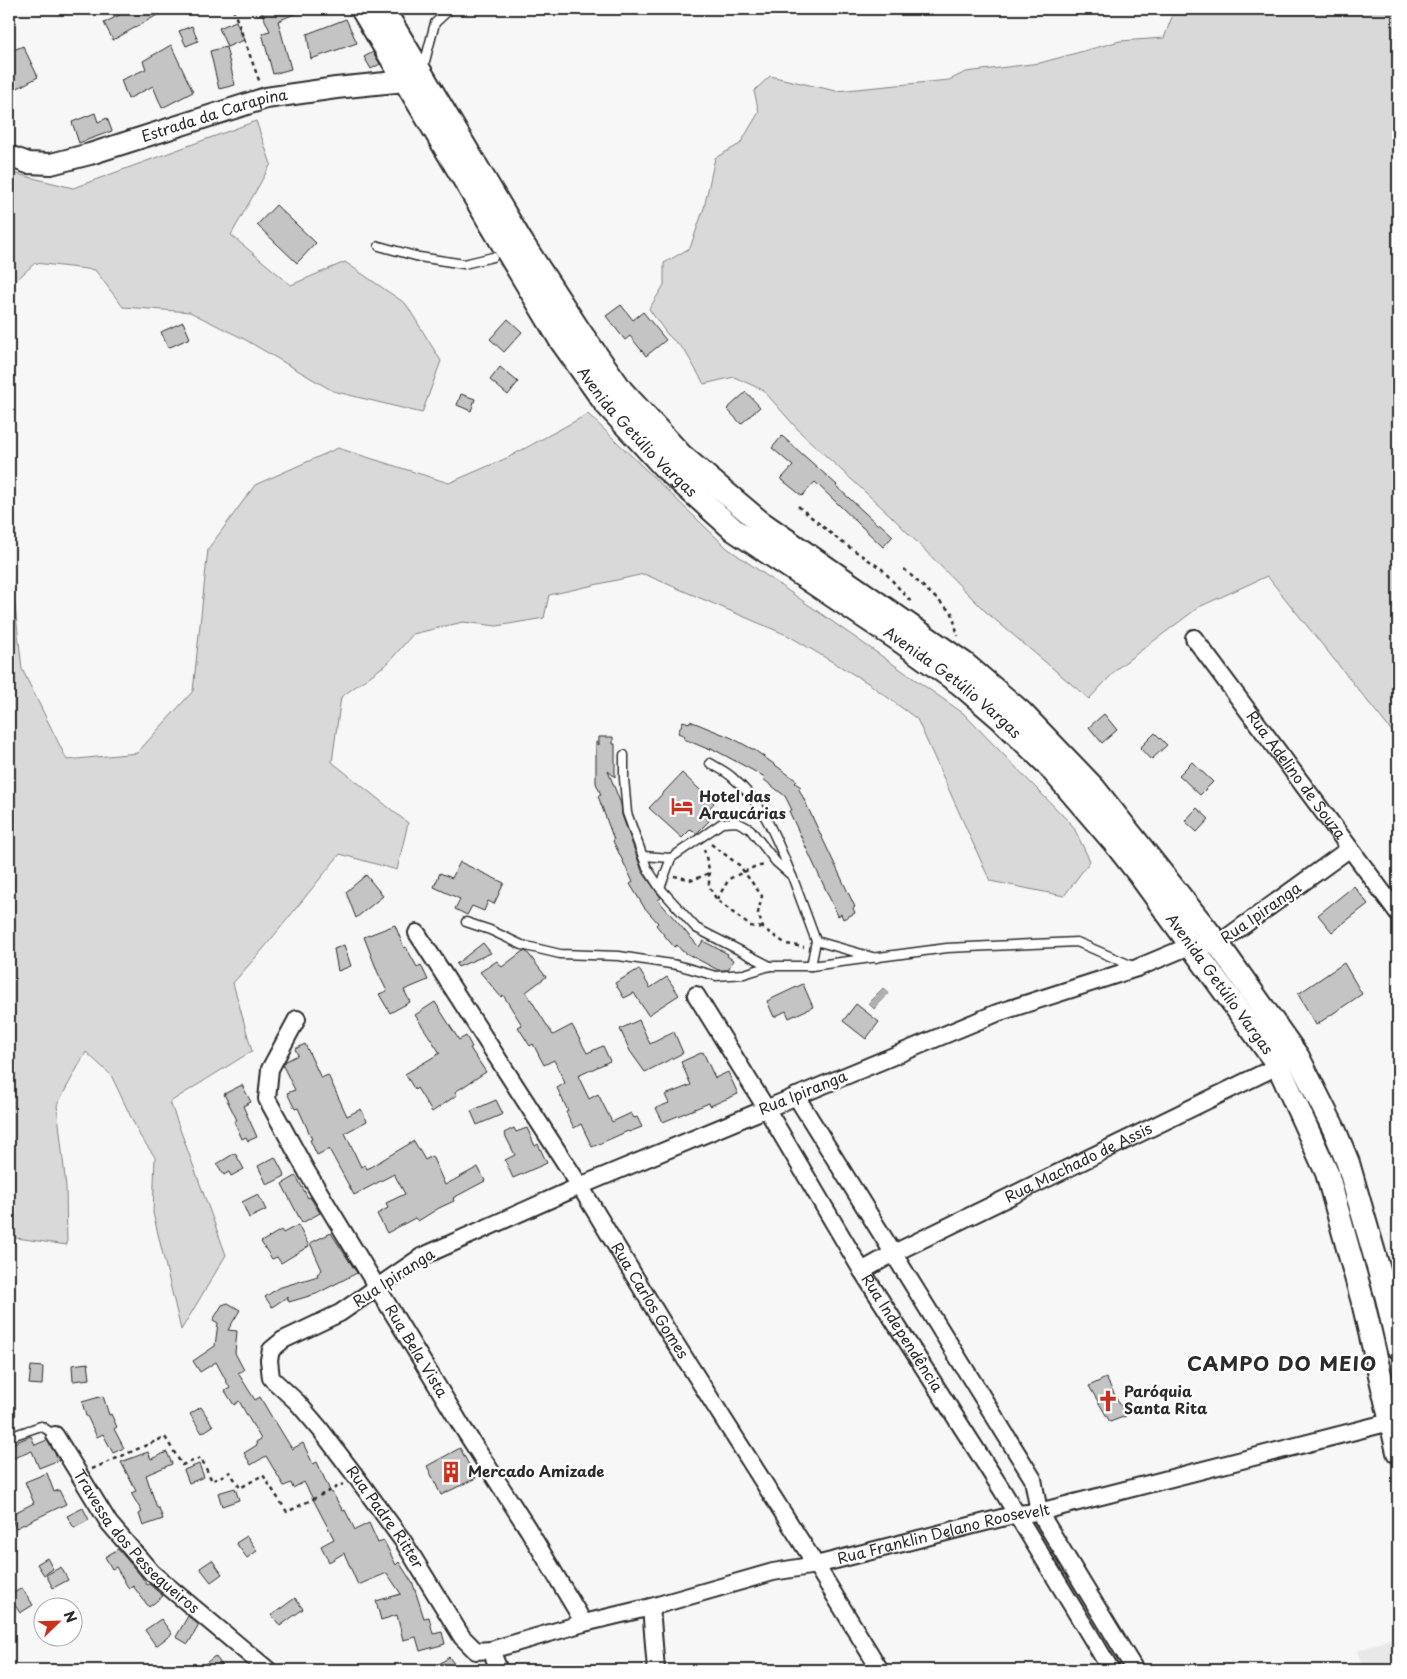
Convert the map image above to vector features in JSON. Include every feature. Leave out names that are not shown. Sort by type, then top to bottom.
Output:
[{"type":"main road","name":"Avenida Getúlio Vargas","points":[[362,9],[413,77],[580,332],[622,391],[682,456],[758,521],[965,664],[1021,712],[1094,788],[1218,944],[1288,1061],[1334,1129],[1348,1163],[1393,1296],[1398,1347]]},
{"type":"main road","name":"Avenida Getúlio Vargas","points":[[383,9],[413,77],[500,253],[605,403],[664,467],[734,530],[899,640],[959,683],[1001,719],[1047,764],[1113,841],[1192,945],[1264,1047],[1288,1061],[1327,1173],[1395,1422],[1398,1452]]},
{"type":"street","name":"Estrada da Carapina","points":[[9,156],[28,163],[51,164],[90,154],[266,98],[413,77]]},
{"type":"street","name":"Rua Adelino de Souza","points":[[1194,638],[1398,914]]},
{"type":"street","name":"Rua Ipiranga","points":[[269,1360],[270,1350],[283,1340],[340,1313],[421,1257],[580,1186],[997,1013],[1137,968],[1192,945],[1218,944],[1349,849]]},
{"type":"street","name":"Rua Carlos Gomes","points":[[417,933],[580,1186],[664,1327],[816,1565],[880,1670]]},
{"type":"street","name":"Rua Independência","points":[[696,995],[766,1108],[862,1271],[1017,1514],[1111,1670]]},
{"type":"street","name":"Rua Bela Vista","points":[[297,1019],[270,1069],[267,1099],[307,1172],[584,1623]]},
{"type":"street","name":"Rua Machado de Assis","points":[[862,1271],[892,1254],[1288,1061]]},
{"type":"street","points":[[796,1096],[892,1254],[1033,1479],[1039,1512],[1135,1670]]},
{"type":"street","points":[[1363,1302],[1393,1296]]},
{"type":"street","name":"Rua Padre Ritter","points":[[269,1360],[271,1378],[297,1402],[357,1478],[402,1541],[462,1637],[476,1651],[491,1650]]},
{"type":"street","name":"Rua Franklin Delano Roosevelt","points":[[491,1650],[773,1572],[816,1565],[1017,1514],[1039,1512],[1395,1422]]},
{"type":"street","name":"Travessa dos Pessegueiros","points":[[55,1435],[109,1523],[152,1573],[268,1670]]},
{"type":"street","points":[[651,1607],[656,1670]]},
{"type":"street","points":[[1083,1622],[1101,1613]]},
{"type":"street","points":[[491,1650],[499,1670]]},
{"type":"lane","points":[[413,77],[435,23],[450,9]]},
{"type":"lane","points":[[379,246],[419,257],[464,264],[500,253]]},
{"type":"lane","points":[[624,755],[624,778],[628,813],[647,868],[660,888],[696,928],[770,966]]},
{"type":"lane","points":[[710,763],[733,777],[751,796],[771,825],[816,941],[811,966]]},
{"type":"lane","points":[[660,888],[672,858],[722,823],[737,822],[750,830],[776,862],[792,876]]},
{"type":"lane","points":[[643,856],[672,858]]},
{"type":"lane","points":[[466,922],[490,930],[522,945],[560,954],[619,956],[677,966],[716,976],[744,974],[770,966],[811,966],[947,948],[1077,942],[1137,968]]},
{"type":"lane","points":[[816,941],[876,958]]},
{"type":"lane","name":"Travessa dos Pessegueiros","points":[[9,1437],[42,1426],[55,1435]]},
{"type":"path","points":[[233,9],[266,98]]},
{"type":"path","points":[[798,506],[840,541],[882,569],[914,606]]},
{"type":"path","points":[[904,569],[952,613],[965,664]]},
{"type":"path","points":[[702,837],[729,857],[743,871],[762,896],[758,913],[763,928]]},
{"type":"path","points":[[702,837],[709,873],[709,887],[717,900],[750,926],[763,928],[786,944],[806,948],[814,954]]},
{"type":"path","points":[[717,900],[729,879],[754,867],[776,862]]},
{"type":"path","points":[[666,874],[693,880],[709,873]]},
{"type":"path","points":[[79,1475],[165,1437],[182,1465],[201,1458],[212,1481],[230,1472],[240,1488],[263,1475],[287,1512],[357,1478]]},
{"type":"shaded area","points":[[1175,9],[1398,9],[1398,739],[1267,576],[1199,607],[1119,667],[1089,699],[986,612],[889,514],[801,433],[763,390],[734,377],[704,384],[685,351],[667,334],[649,309],[664,285],[664,263],[690,248],[704,208],[715,158],[740,144],[759,112],[754,91],[770,76],[836,91],[949,80],[966,72],[1040,63],[1120,41],[1164,38]]},
{"type":"shaded area","points":[[256,121],[271,164],[231,235],[291,285],[345,262],[406,304],[441,361],[422,413],[333,391],[244,339],[190,312],[123,307],[95,270],[35,263],[9,287],[9,172],[73,188]]},
{"type":"shaded area","points":[[588,414],[727,548],[963,713],[1073,826],[1090,861],[1064,896],[990,881],[917,719],[868,683],[789,636],[644,574],[549,595],[544,618],[497,626],[463,622],[413,634],[388,663],[341,697],[332,762],[408,823],[397,870],[340,854],[264,948],[233,983],[252,1051],[170,1102],[226,1255],[181,1330],[153,1213],[155,1157],[140,1136],[111,1075],[86,1052],[57,1105],[66,1187],[67,1245],[9,1237],[9,552],[22,669],[67,760],[137,753],[193,691],[208,549],[255,485],[338,448],[449,483],[509,457]]},
{"type":"shaded area","points":[[883,988],[889,993],[874,1009],[868,1003]]},
{"type":"shaded area","points":[[1398,1636],[1398,1670],[1364,1670],[1357,1651]]},
{"type":"building","points":[[131,9],[168,9],[113,40],[104,23]]},
{"type":"building","points":[[260,9],[306,9],[278,21],[291,69],[273,74],[262,33],[270,31]]},
{"type":"building","points":[[346,19],[357,43],[311,59],[307,34]]},
{"type":"building","points":[[236,21],[244,40],[227,47],[219,28]]},
{"type":"building","points":[[192,26],[198,41],[186,46],[179,31]]},
{"type":"building","points":[[171,45],[193,92],[162,108],[153,86],[128,99],[121,80],[146,69],[143,61]]},
{"type":"building","points":[[23,46],[38,77],[14,90],[9,74],[9,52]]},
{"type":"building","points":[[226,47],[235,85],[219,89],[210,51]]},
{"type":"building","points":[[373,52],[380,64],[371,69],[364,57]]},
{"type":"building","points":[[95,113],[98,122],[107,118],[112,131],[79,143],[72,122]]},
{"type":"building","points":[[276,205],[316,243],[297,263],[257,225]]},
{"type":"building","points":[[621,305],[633,320],[643,312],[666,340],[646,356],[630,336],[625,340],[606,316]]},
{"type":"building","points":[[508,319],[522,332],[504,352],[490,339]]},
{"type":"building","points":[[183,322],[190,338],[168,348],[161,332]]},
{"type":"building","points":[[500,367],[518,382],[508,395],[490,380]]},
{"type":"building","points":[[746,392],[760,407],[741,424],[727,409]]},
{"type":"building","points":[[461,394],[475,399],[471,411],[457,405]]},
{"type":"building","points":[[782,436],[878,525],[879,523],[893,536],[883,547],[815,482],[802,496],[781,479],[793,466],[772,448]]},
{"type":"building","points":[[1104,714],[1117,730],[1102,743],[1089,727]]},
{"type":"building","points":[[683,721],[689,723],[690,721],[732,738],[756,751],[797,781],[795,783],[801,787],[799,789],[855,907],[853,908],[855,913],[843,919],[841,914],[838,916],[789,811],[792,810],[785,796],[763,779],[765,777],[711,748],[710,750],[684,739],[685,736],[678,733]]},
{"type":"building","points":[[1155,733],[1167,745],[1151,760],[1140,748]]},
{"type":"building","points":[[599,737],[613,737],[613,744],[615,744],[615,777],[608,771],[621,804],[622,815],[642,871],[661,898],[658,900],[699,947],[703,941],[728,954],[727,956],[733,960],[728,970],[718,970],[682,951],[677,945],[674,947],[656,925],[658,923],[644,907],[630,884],[633,882],[613,841],[598,796],[601,795],[596,783],[596,742],[599,745]]},
{"type":"building","points":[[1192,762],[1213,782],[1200,795],[1179,775]]},
{"type":"building","name":"Hotel das Araucárias","points":[[682,773],[714,803],[703,815],[709,821],[696,834],[691,829],[682,838],[649,808]]},
{"type":"building","points":[[1197,808],[1209,819],[1197,832],[1185,821]]},
{"type":"building","points":[[460,862],[504,883],[494,904],[488,901],[484,911],[472,906],[467,915],[455,909],[460,899],[434,887],[440,873],[452,878]]},
{"type":"building","points":[[366,875],[383,896],[356,918],[346,892]]},
{"type":"building","points":[[1354,886],[1368,904],[1332,932],[1318,915]]},
{"type":"building","points":[[395,925],[404,948],[406,947],[417,967],[421,965],[428,980],[404,990],[410,1002],[390,1013],[379,994],[387,991],[364,937]]},
{"type":"building","points":[[483,943],[491,953],[458,967],[456,964]]},
{"type":"building","points":[[344,945],[351,966],[338,971],[334,949]]},
{"type":"building","points":[[523,951],[527,952],[546,977],[526,992],[553,1035],[572,1025],[587,1053],[603,1046],[610,1061],[578,1076],[589,1099],[598,1094],[612,1122],[631,1113],[634,1118],[637,1117],[642,1127],[592,1147],[581,1124],[574,1128],[557,1088],[565,1083],[554,1060],[544,1065],[533,1044],[530,1046],[518,1027],[522,1025],[503,995],[501,997],[480,972],[497,961],[502,967]]},
{"type":"building","points":[[1344,963],[1362,994],[1316,1025],[1298,994]]},
{"type":"building","points":[[639,969],[650,988],[667,977],[679,995],[648,1015],[634,993],[624,998],[615,983]]},
{"type":"building","points":[[803,984],[813,1007],[789,1018],[786,1011],[774,1017],[767,1001]]},
{"type":"building","points":[[435,1002],[459,1040],[466,1036],[472,1047],[470,1048],[486,1072],[455,1092],[457,1095],[432,1112],[417,1088],[415,1090],[405,1074],[440,1053],[415,1015]]},
{"type":"building","points":[[856,1004],[879,1022],[866,1039],[843,1021]]},
{"type":"building","points":[[639,1020],[650,1044],[674,1032],[683,1053],[645,1072],[630,1051],[620,1029]]},
{"type":"building","points":[[305,1044],[321,1078],[328,1075],[347,1116],[361,1109],[367,1121],[345,1133],[361,1167],[365,1165],[367,1169],[414,1141],[425,1160],[432,1156],[445,1185],[478,1167],[485,1181],[453,1198],[454,1201],[418,1221],[415,1218],[387,1233],[377,1214],[388,1208],[386,1203],[405,1194],[394,1174],[354,1195],[329,1149],[317,1155],[298,1108],[295,1109],[287,1093],[295,1090],[283,1066],[286,1061],[298,1055],[295,1049]]},
{"type":"building","points":[[703,1052],[715,1078],[728,1072],[738,1094],[710,1106],[709,1103],[663,1122],[656,1108],[669,1103],[665,1095],[691,1085],[681,1062]]},
{"type":"building","points":[[242,1085],[251,1102],[243,1106],[257,1137],[248,1141],[246,1137],[242,1139],[234,1121],[237,1120],[224,1094]]},
{"type":"building","points":[[496,1100],[503,1114],[477,1125],[471,1111]]},
{"type":"building","points":[[514,1128],[516,1132],[527,1128],[535,1146],[538,1144],[547,1163],[513,1178],[505,1160],[515,1155],[504,1133]]},
{"type":"building","points":[[235,1153],[244,1169],[231,1176],[229,1172],[224,1175],[217,1164]]},
{"type":"building","points":[[275,1157],[285,1176],[267,1185],[258,1166]]},
{"type":"building","points":[[296,1176],[308,1198],[310,1197],[320,1213],[302,1223],[282,1184]]},
{"type":"building","points":[[258,1194],[266,1210],[249,1218],[242,1202]]},
{"type":"building","points":[[298,1225],[309,1246],[281,1263],[277,1257],[272,1259],[261,1242],[281,1230],[283,1233]]},
{"type":"building","points":[[331,1233],[357,1273],[316,1294],[289,1302],[287,1297],[272,1307],[265,1297],[278,1288],[318,1276],[317,1274],[322,1270],[310,1243]]},
{"type":"building","points":[[228,1303],[240,1310],[228,1330],[237,1331],[235,1353],[244,1370],[238,1373],[255,1400],[260,1397],[292,1449],[303,1443],[313,1464],[317,1462],[331,1493],[343,1511],[345,1510],[355,1530],[369,1523],[378,1543],[384,1541],[396,1565],[399,1562],[413,1584],[424,1618],[429,1617],[433,1634],[442,1632],[445,1644],[420,1651],[416,1637],[403,1640],[397,1615],[381,1620],[376,1601],[401,1594],[387,1573],[358,1585],[344,1553],[329,1562],[321,1546],[334,1539],[304,1482],[293,1488],[291,1483],[284,1486],[266,1456],[251,1465],[244,1453],[257,1445],[256,1442],[261,1439],[239,1401],[234,1405],[225,1391],[230,1388],[216,1362],[200,1372],[193,1361],[215,1346],[218,1323],[213,1320],[222,1305]]},
{"type":"building","points":[[88,1363],[90,1379],[73,1381],[72,1365]]},
{"type":"building","points":[[31,1366],[43,1367],[42,1385],[29,1384]]},
{"type":"building","name":"Paróquia Santa Rita","points":[[1106,1378],[1126,1416],[1110,1422],[1089,1386]]},
{"type":"building","points":[[103,1396],[109,1415],[111,1414],[117,1427],[114,1429],[124,1448],[113,1453],[103,1434],[97,1437],[86,1416],[82,1402]]},
{"type":"building","points":[[201,1407],[213,1426],[202,1433],[190,1414]]},
{"type":"building","points":[[31,1436],[35,1445],[47,1440],[59,1460],[39,1468],[32,1451],[14,1458],[9,1445]]},
{"type":"building","name":"Mercado Amizade","points":[[460,1448],[476,1478],[441,1495],[427,1466]]},
{"type":"building","points":[[148,1452],[151,1459],[167,1452],[172,1464],[146,1475],[157,1508],[159,1508],[163,1519],[143,1526],[139,1514],[142,1512],[131,1493],[136,1491],[121,1462]]},
{"type":"building","points":[[199,1464],[204,1477],[189,1483],[184,1470]]},
{"type":"building","points":[[47,1473],[54,1492],[59,1490],[66,1504],[16,1528],[10,1515],[34,1503],[25,1482]]},
{"type":"building","points":[[235,1488],[239,1500],[222,1506],[218,1493]]},
{"type":"building","points":[[83,1508],[89,1520],[74,1528],[67,1516]]},
{"type":"building","points":[[247,1536],[257,1551],[247,1558],[236,1543]]},
{"type":"building","points":[[118,1549],[147,1585],[149,1584],[163,1596],[149,1607],[133,1586],[129,1589],[116,1567],[112,1569],[105,1557]]},
{"type":"building","points":[[47,1558],[53,1569],[44,1575],[37,1564]]},
{"type":"building","points":[[212,1560],[222,1574],[211,1582],[200,1568]]},
{"type":"building","points":[[61,1567],[68,1580],[53,1588],[46,1575]]},
{"type":"building","points":[[22,1588],[32,1606],[20,1613],[9,1596]]},
{"type":"building","points":[[295,1598],[303,1609],[280,1626],[272,1615]]},
{"type":"building","points":[[188,1616],[199,1625],[188,1644],[176,1637]]},
{"type":"building","points":[[161,1619],[172,1634],[156,1646],[145,1630]]},
{"type":"building","points":[[215,1656],[226,1670],[197,1670]]},
{"type":"building","points":[[449,1657],[459,1670],[431,1670]]},
{"type":"place","name":"Hotel das Araucárias","points":[[682,806]]},
{"type":"place","name":"Paróquia Santa Rita","points":[[1108,1401]]},
{"type":"place","name":"Mercado Amizade","points":[[451,1472]]},
{"type":"district","name":"CAMPO DO MEIO","points":[[1282,1364]]}]
